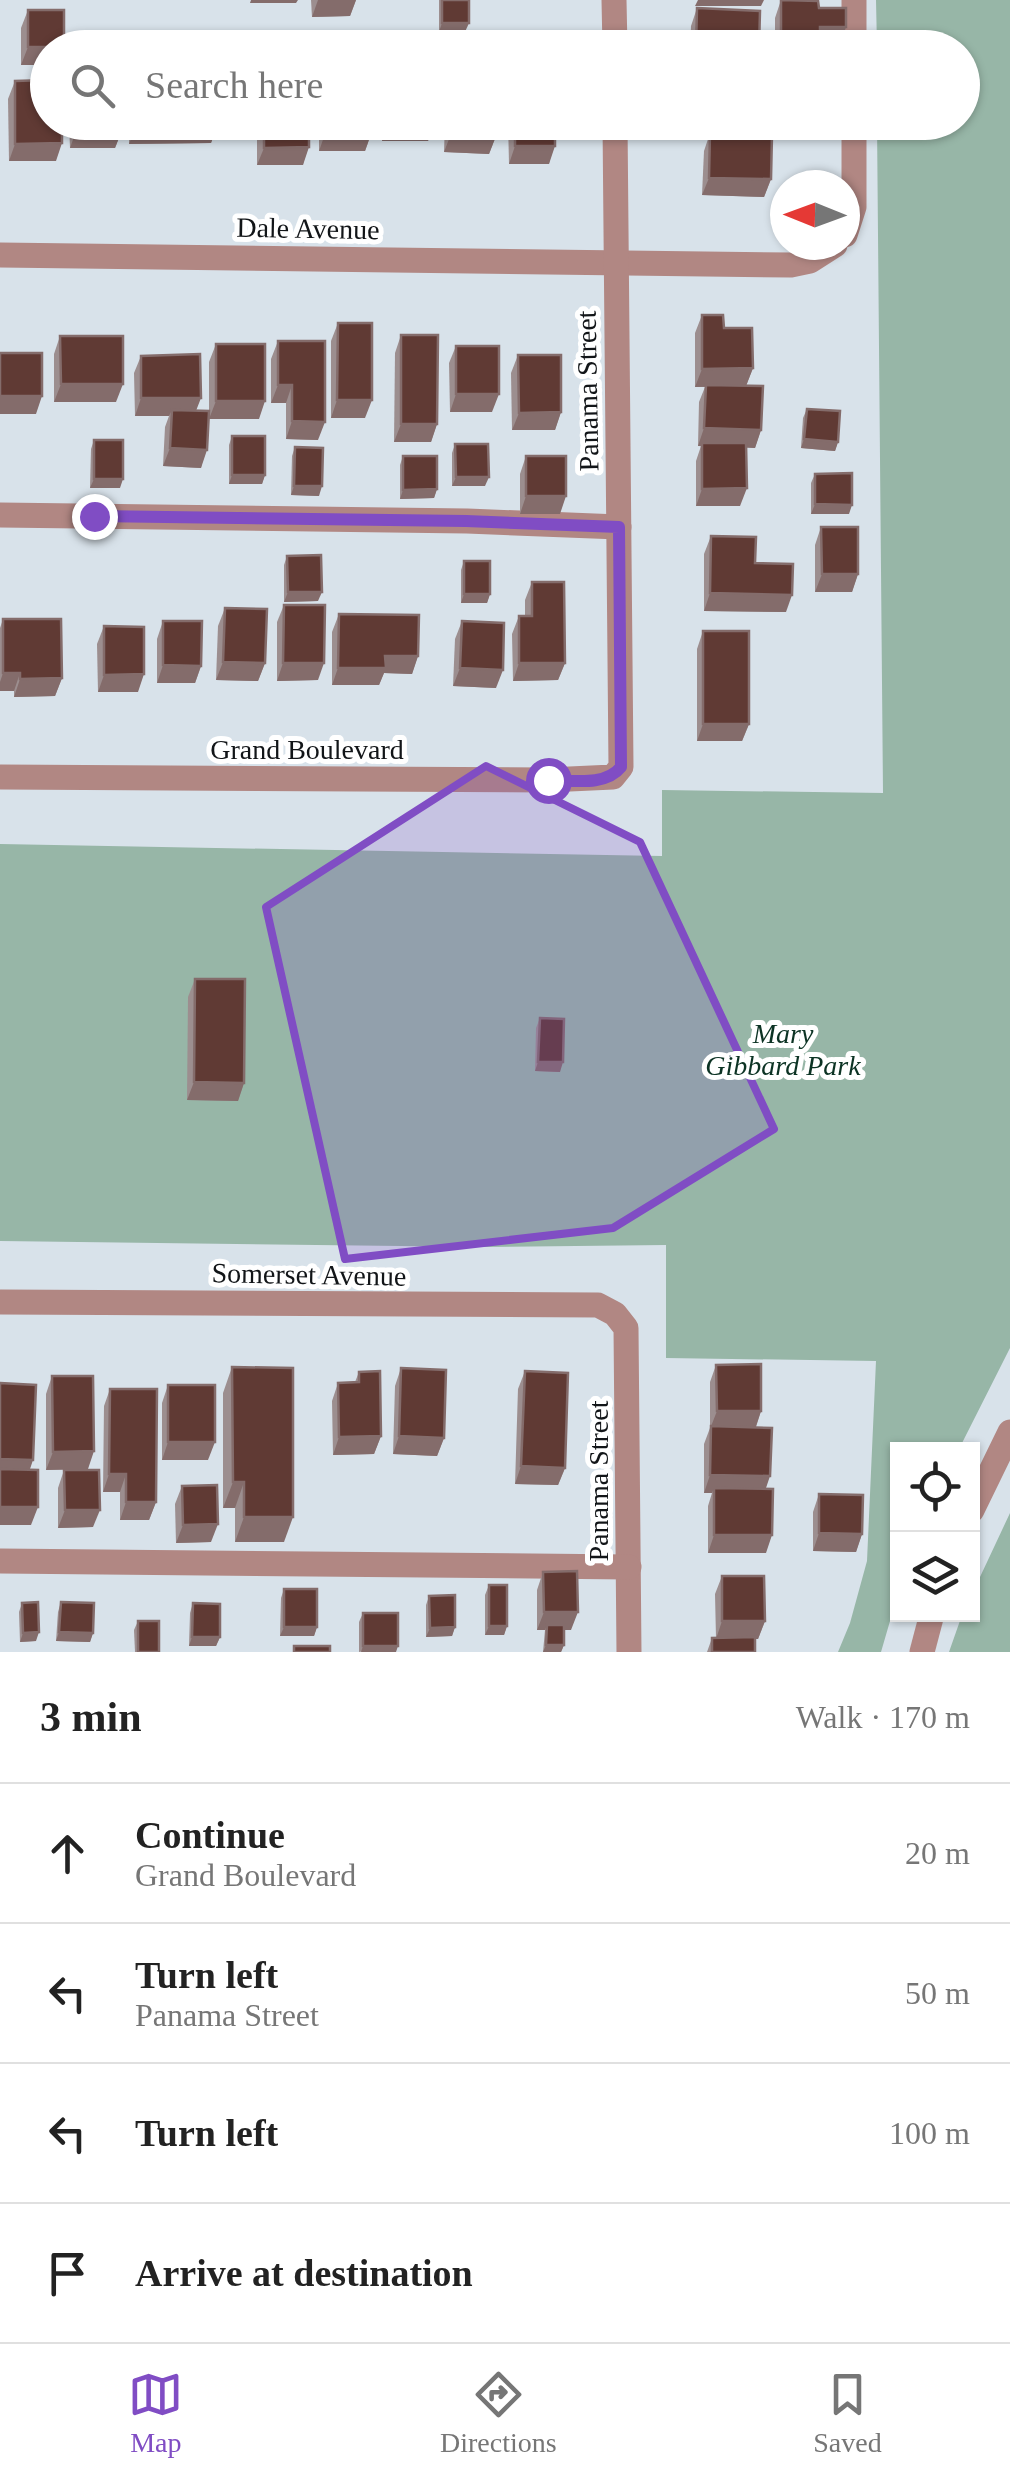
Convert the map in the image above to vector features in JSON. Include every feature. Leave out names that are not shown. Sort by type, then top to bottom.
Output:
[{"type":"street","points":[[614,0],[615,30]]},
{"type":"street","points":[[854,0],[854,30]]},
{"type":"street","name":"Panama Street","points":[[613,777],[621,767],[615,140]]},
{"type":"street","points":[[854,140],[854,170]]},
{"type":"street","name":"Dale Avenue","points":[[0,254],[790,264],[810,260]]},
{"type":"street","points":[[0,515],[466,521],[619,527]]},
{"type":"street","name":"Grand Boulevard","points":[[0,777],[613,777]]},
{"type":"street","name":"Somerset Avenue","points":[[0,1302],[598,1305],[615,1314]]},
{"type":"street","name":"Panama Street","points":[[615,1314],[626,1328],[629,1652]]},
{"type":"street","points":[[980,1494],[1010,1432]]},
{"type":"street","points":[[0,1561],[628,1567]]},
{"type":"street","points":[[922,1652],[930,1622]]},
{"type":"highlighted area","points":[[486,766],[640,842],[774,1129],[613,1228],[345,1259],[266,907]]},
{"type":"green space","name":"Mary Gibbard Park","points":[[876,0],[1010,0],[1010,1348],[963,1442],[890,1442],[890,1621],[881,1652],[838,1652],[867,1561],[876,1361],[666,1358],[666,1245],[484,1247],[0,1241],[0,844],[662,856],[662,790],[883,793],[877,140],[980,140],[980,30],[877,30]]},
{"type":"green space","points":[[1010,1513],[1010,1652],[949,1652],[960,1622],[980,1622],[980,1577]]},
{"type":"building","points":[[442,0],[469,0],[469,23],[442,23]]},
{"type":"building","points":[[781,0],[818,1],[819,8],[846,8],[846,27],[781,30]]},
{"type":"building","points":[[697,8],[760,11],[759,30],[696,30]]},
{"type":"building","points":[[28,10],[64,10],[64,30],[30,30],[28,47]]},
{"type":"building","points":[[15,81],[30,81],[30,140],[62,143],[15,144]]},
{"type":"building","points":[[264,140],[309,140],[309,147],[264,148]]},
{"type":"building","points":[[515,140],[555,140],[555,146],[515,146]]},
{"type":"building","points":[[710,140],[772,140],[770,179],[709,178]]},
{"type":"building","points":[[702,315],[723,315],[724,328],[752,328],[753,368],[702,369]]},
{"type":"building","points":[[338,323],[372,323],[372,400],[337,400]]},
{"type":"building","points":[[401,335],[438,335],[437,424],[401,424]]},
{"type":"building","points":[[60,336],[123,336],[123,384],[61,384]]},
{"type":"building","points":[[278,341],[325,341],[325,422],[292,421],[292,385],[278,385]]},
{"type":"building","points":[[216,344],[265,344],[265,401],[216,401]]},
{"type":"building","points":[[456,346],[499,346],[499,394],[456,394]]},
{"type":"building","points":[[0,353],[42,353],[42,396],[0,396]]},
{"type":"building","points":[[200,354],[201,398],[141,398],[141,356]]},
{"type":"building","points":[[518,355],[561,355],[561,412],[519,413]]},
{"type":"building","points":[[706,385],[763,386],[761,430],[704,428]]},
{"type":"building","points":[[807,409],[840,411],[838,442],[804,439]]},
{"type":"building","points":[[172,410],[209,411],[207,450],[170,448]]},
{"type":"building","points":[[232,436],[265,436],[265,475],[232,475]]},
{"type":"building","points":[[94,440],[123,440],[123,479],[94,479]]},
{"type":"building","points":[[702,443],[746,443],[747,488],[702,489]]},
{"type":"building","points":[[455,444],[488,444],[489,477],[456,477]]},
{"type":"building","points":[[295,447],[323,448],[322,486],[294,486]]},
{"type":"building","points":[[403,456],[437,456],[437,489],[403,490]]},
{"type":"building","points":[[526,456],[566,456],[566,496],[526,496]]},
{"type":"building","points":[[852,473],[852,505],[815,504],[815,474]]},
{"type":"building","points":[[821,527],[858,527],[858,574],[822,574]]},
{"type":"building","points":[[711,536],[756,537],[755,563],[793,564],[792,595],[710,593]]},
{"type":"building","points":[[321,555],[322,592],[288,592],[287,556]]},
{"type":"building","points":[[464,561],[490,561],[490,594],[464,594]]},
{"type":"building","points":[[532,582],[564,582],[565,663],[519,663],[519,616],[532,616]]},
{"type":"building","points":[[284,605],[325,605],[324,663],[283,663]]},
{"type":"building","points":[[225,608],[267,609],[265,663],[223,662]]},
{"type":"building","points":[[339,614],[419,615],[418,656],[385,656],[386,668],[338,668]]},
{"type":"building","points":[[3,619],[61,619],[62,678],[20,679],[20,673],[3,673]]},
{"type":"building","points":[[163,621],[202,621],[201,666],[163,665]]},
{"type":"building","points":[[462,621],[504,623],[503,670],[460,668]]},
{"type":"building","points":[[104,626],[144,627],[144,674],[104,675]]},
{"type":"building","points":[[703,631],[749,631],[749,724],[703,724]]},
{"type":"building","points":[[195,979],[245,979],[244,1083],[194,1082]]},
{"type":"building","points":[[540,1018],[564,1019],[563,1062],[538,1062]]},
{"type":"building","points":[[761,1364],[761,1411],[717,1411],[716,1365]]},
{"type":"building","points":[[232,1367],[293,1368],[293,1517],[244,1517],[244,1482],[233,1482]]},
{"type":"building","points":[[401,1368],[446,1370],[444,1438],[399,1436]]},
{"type":"building","points":[[380,1371],[381,1436],[339,1437],[338,1383],[359,1382],[359,1372]]},
{"type":"building","points":[[525,1371],[568,1373],[565,1468],[521,1466]]},
{"type":"building","points":[[52,1376],[93,1376],[94,1451],[53,1452]]},
{"type":"building","points":[[0,1383],[36,1385],[33,1460],[0,1459]]},
{"type":"building","points":[[168,1385],[215,1385],[215,1442],[168,1442]]},
{"type":"building","points":[[110,1389],[157,1389],[156,1502],[126,1502],[126,1474],[109,1474]]},
{"type":"building","points":[[711,1426],[772,1428],[770,1476],[710,1475]]},
{"type":"building","points":[[0,1469],[38,1470],[38,1507],[0,1507]]},
{"type":"building","points":[[64,1470],[99,1470],[100,1510],[65,1510]]},
{"type":"building","points":[[217,1485],[218,1524],[183,1525],[182,1486]]},
{"type":"building","points":[[714,1488],[773,1489],[772,1535],[714,1535]]},
{"type":"building","points":[[819,1494],[863,1495],[862,1534],[819,1533]]},
{"type":"building","points":[[577,1571],[578,1612],[544,1612],[543,1572]]},
{"type":"building","points":[[722,1576],[764,1576],[765,1621],[722,1621]]},
{"type":"building","points":[[489,1585],[507,1585],[507,1626],[489,1626]]},
{"type":"building","points":[[284,1589],[317,1589],[317,1627],[284,1627]]},
{"type":"building","points":[[455,1595],[455,1627],[430,1628],[429,1596]]},
{"type":"building","points":[[38,1602],[39,1632],[23,1633],[22,1603]]},
{"type":"building","points":[[61,1602],[94,1603],[93,1633],[59,1632]]},
{"type":"building","points":[[193,1603],[220,1604],[220,1637],[192,1637]]},
{"type":"building","points":[[363,1613],[398,1613],[398,1646],[363,1646]]},
{"type":"building","points":[[138,1621],[159,1621],[159,1652],[138,1652]]},
{"type":"building","points":[[547,1625],[564,1625],[564,1645],[546,1645]]},
{"type":"building","points":[[755,1637],[755,1652],[712,1652],[712,1638]]},
{"type":"building","points":[[294,1646],[330,1646],[330,1652],[294,1652]]},
{"type":"route","points":[[94,516],[619,527],[621,767],[613,777],[603,780],[548,780]]}]
